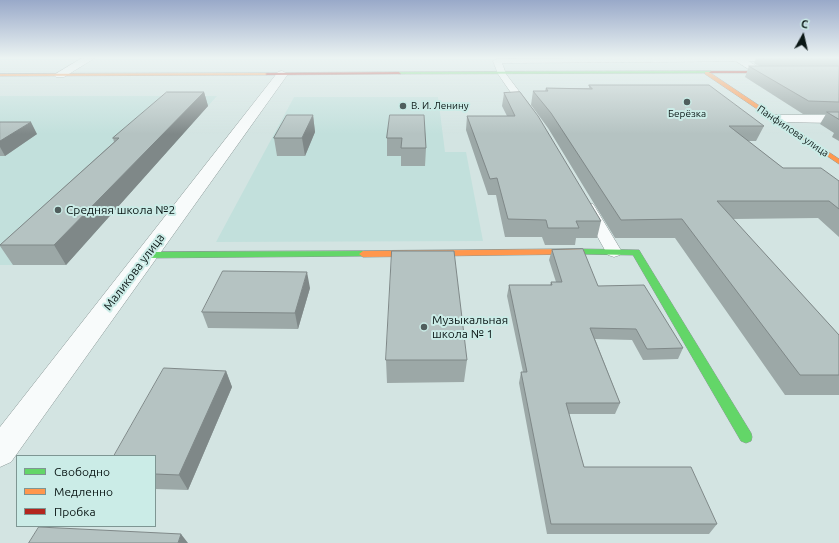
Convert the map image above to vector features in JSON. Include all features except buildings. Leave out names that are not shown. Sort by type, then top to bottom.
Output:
[{"type":"main road","name":"Панфилова улица","points":[[723,83],[839,162]]},
{"type":"main road","points":[[147,255],[636,252],[746,437]]},
{"type":"street","name":"Маликова улица","points":[[0,452],[275,83]]},
{"type":"street","points":[[776,119],[839,119]]},
{"type":"lane","points":[[509,83],[538,124]]},
{"type":"lane","points":[[582,198],[614,252]]},
{"type":"shaded area","name":"Средняя школа №2","points":[[0,96],[217,96],[66,265],[0,265]]},
{"type":"shaded area","points":[[294,97],[438,97],[445,152],[466,152],[483,241],[216,242]]},
{"type":"traffic: fast","points":[[581,252],[636,252],[746,437]]},
{"type":"traffic: fast","points":[[147,255],[363,254]]},
{"type":"traffic: slow","points":[[722,83],[839,162]]},
{"type":"traffic: slow","points":[[363,254],[581,252]]},
{"type":"place","name":"Берёзка","points":[[687,102]]},
{"type":"place","name":"В. И. Ленину","points":[[403,106]]},
{"type":"place","name":"Средняя школа №2","points":[[58,210]]},
{"type":"place","name":"Музыкальная школа № 1","points":[[424,327]]}]
